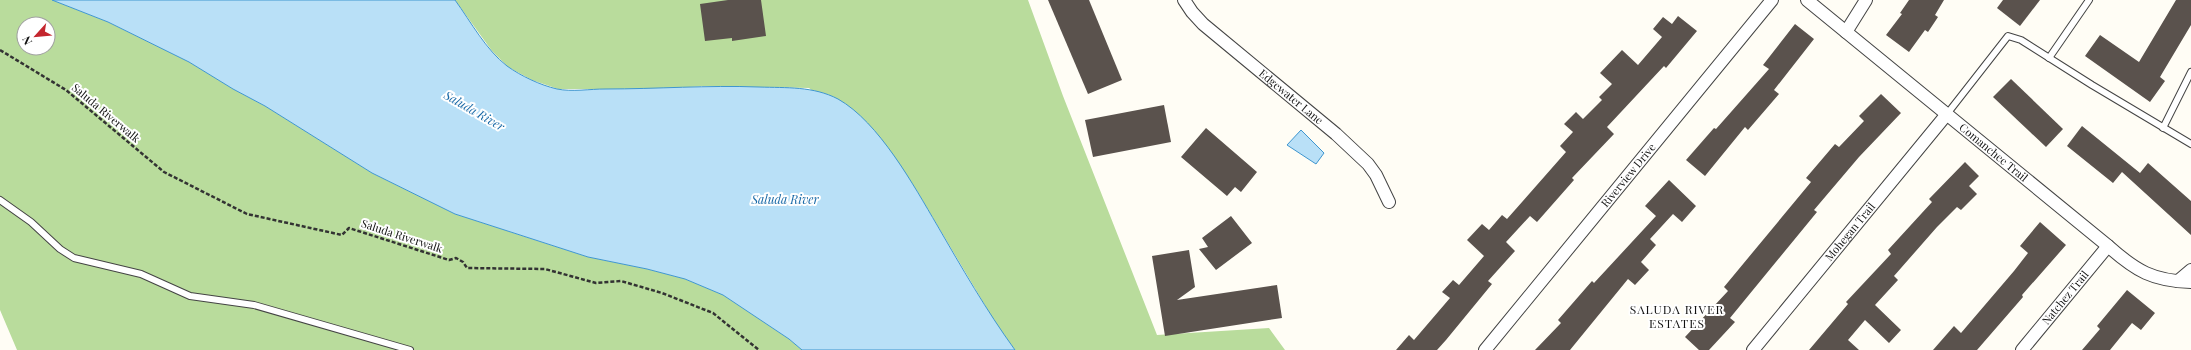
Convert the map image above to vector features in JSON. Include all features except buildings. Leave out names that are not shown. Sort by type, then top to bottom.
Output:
[{"type":"street","name":"Edgewater Lane","points":[[1184,0],[1203,24],[1336,134],[1368,164],[1376,174],[1389,202]]},
{"type":"street","name":"Riverview Drive","points":[[1485,350],[1772,0]]},
{"type":"street","name":"Comanchee Trail","points":[[1807,0],[2139,271],[2156,278],[2191,282]]},
{"type":"street","points":[[1846,32],[1866,0]]},
{"type":"street","name":"Mohegan Trail","points":[[1753,350],[1947,114]]},
{"type":"street","name":"Natchez Trail","points":[[2022,350],[2108,246]]},
{"type":"street","points":[[2178,281],[2191,270]]},
{"type":"lane","points":[[2049,58],[2089,0]]},
{"type":"lane","points":[[1947,114],[2008,36],[2021,40],[2191,144]]},
{"type":"lane","points":[[2163,128],[2191,72]]},
{"type":"lane","points":[[0,200],[31,222],[60,249],[74,258],[141,274],[190,296],[254,305],[410,350]]},
{"type":"path","name":"Saluda Riverwalk","points":[[0,50],[66,90],[164,172],[247,214],[342,235],[349,228],[449,260],[456,258],[463,262],[467,268],[545,269],[596,283],[620,281],[662,293],[713,313],[759,350]]},
{"type":"green space","points":[[0,0],[52,0],[108,22],[189,62],[233,89],[265,106],[372,173],[455,214],[588,257],[647,269],[685,279],[723,295],[789,339],[802,350],[17,350],[0,310]]},
{"type":"green space","points":[[455,0],[1028,0],[1063,96],[1157,335],[1269,328],[1285,350],[1015,350],[995,322],[917,191],[891,153],[809,88],[706,86],[655,89],[558,89],[532,80],[508,67],[492,51]]},
{"type":"water","name":"Saluda River","points":[[52,0],[455,0],[492,52],[507,66],[537,83],[557,89],[780,87],[800,88],[829,95],[853,109],[868,123],[894,156],[918,192],[984,304],[1015,350],[802,350],[789,339],[723,295],[685,279],[647,269],[588,257],[455,214],[372,173],[265,106],[233,89],[189,62],[108,22]]},
{"type":"water","points":[[1301,130],[1324,153],[1316,164],[1287,145]]},
{"type":"district","name":"SALUDA RIVER ESTATES","points":[[1677,317]]}]
